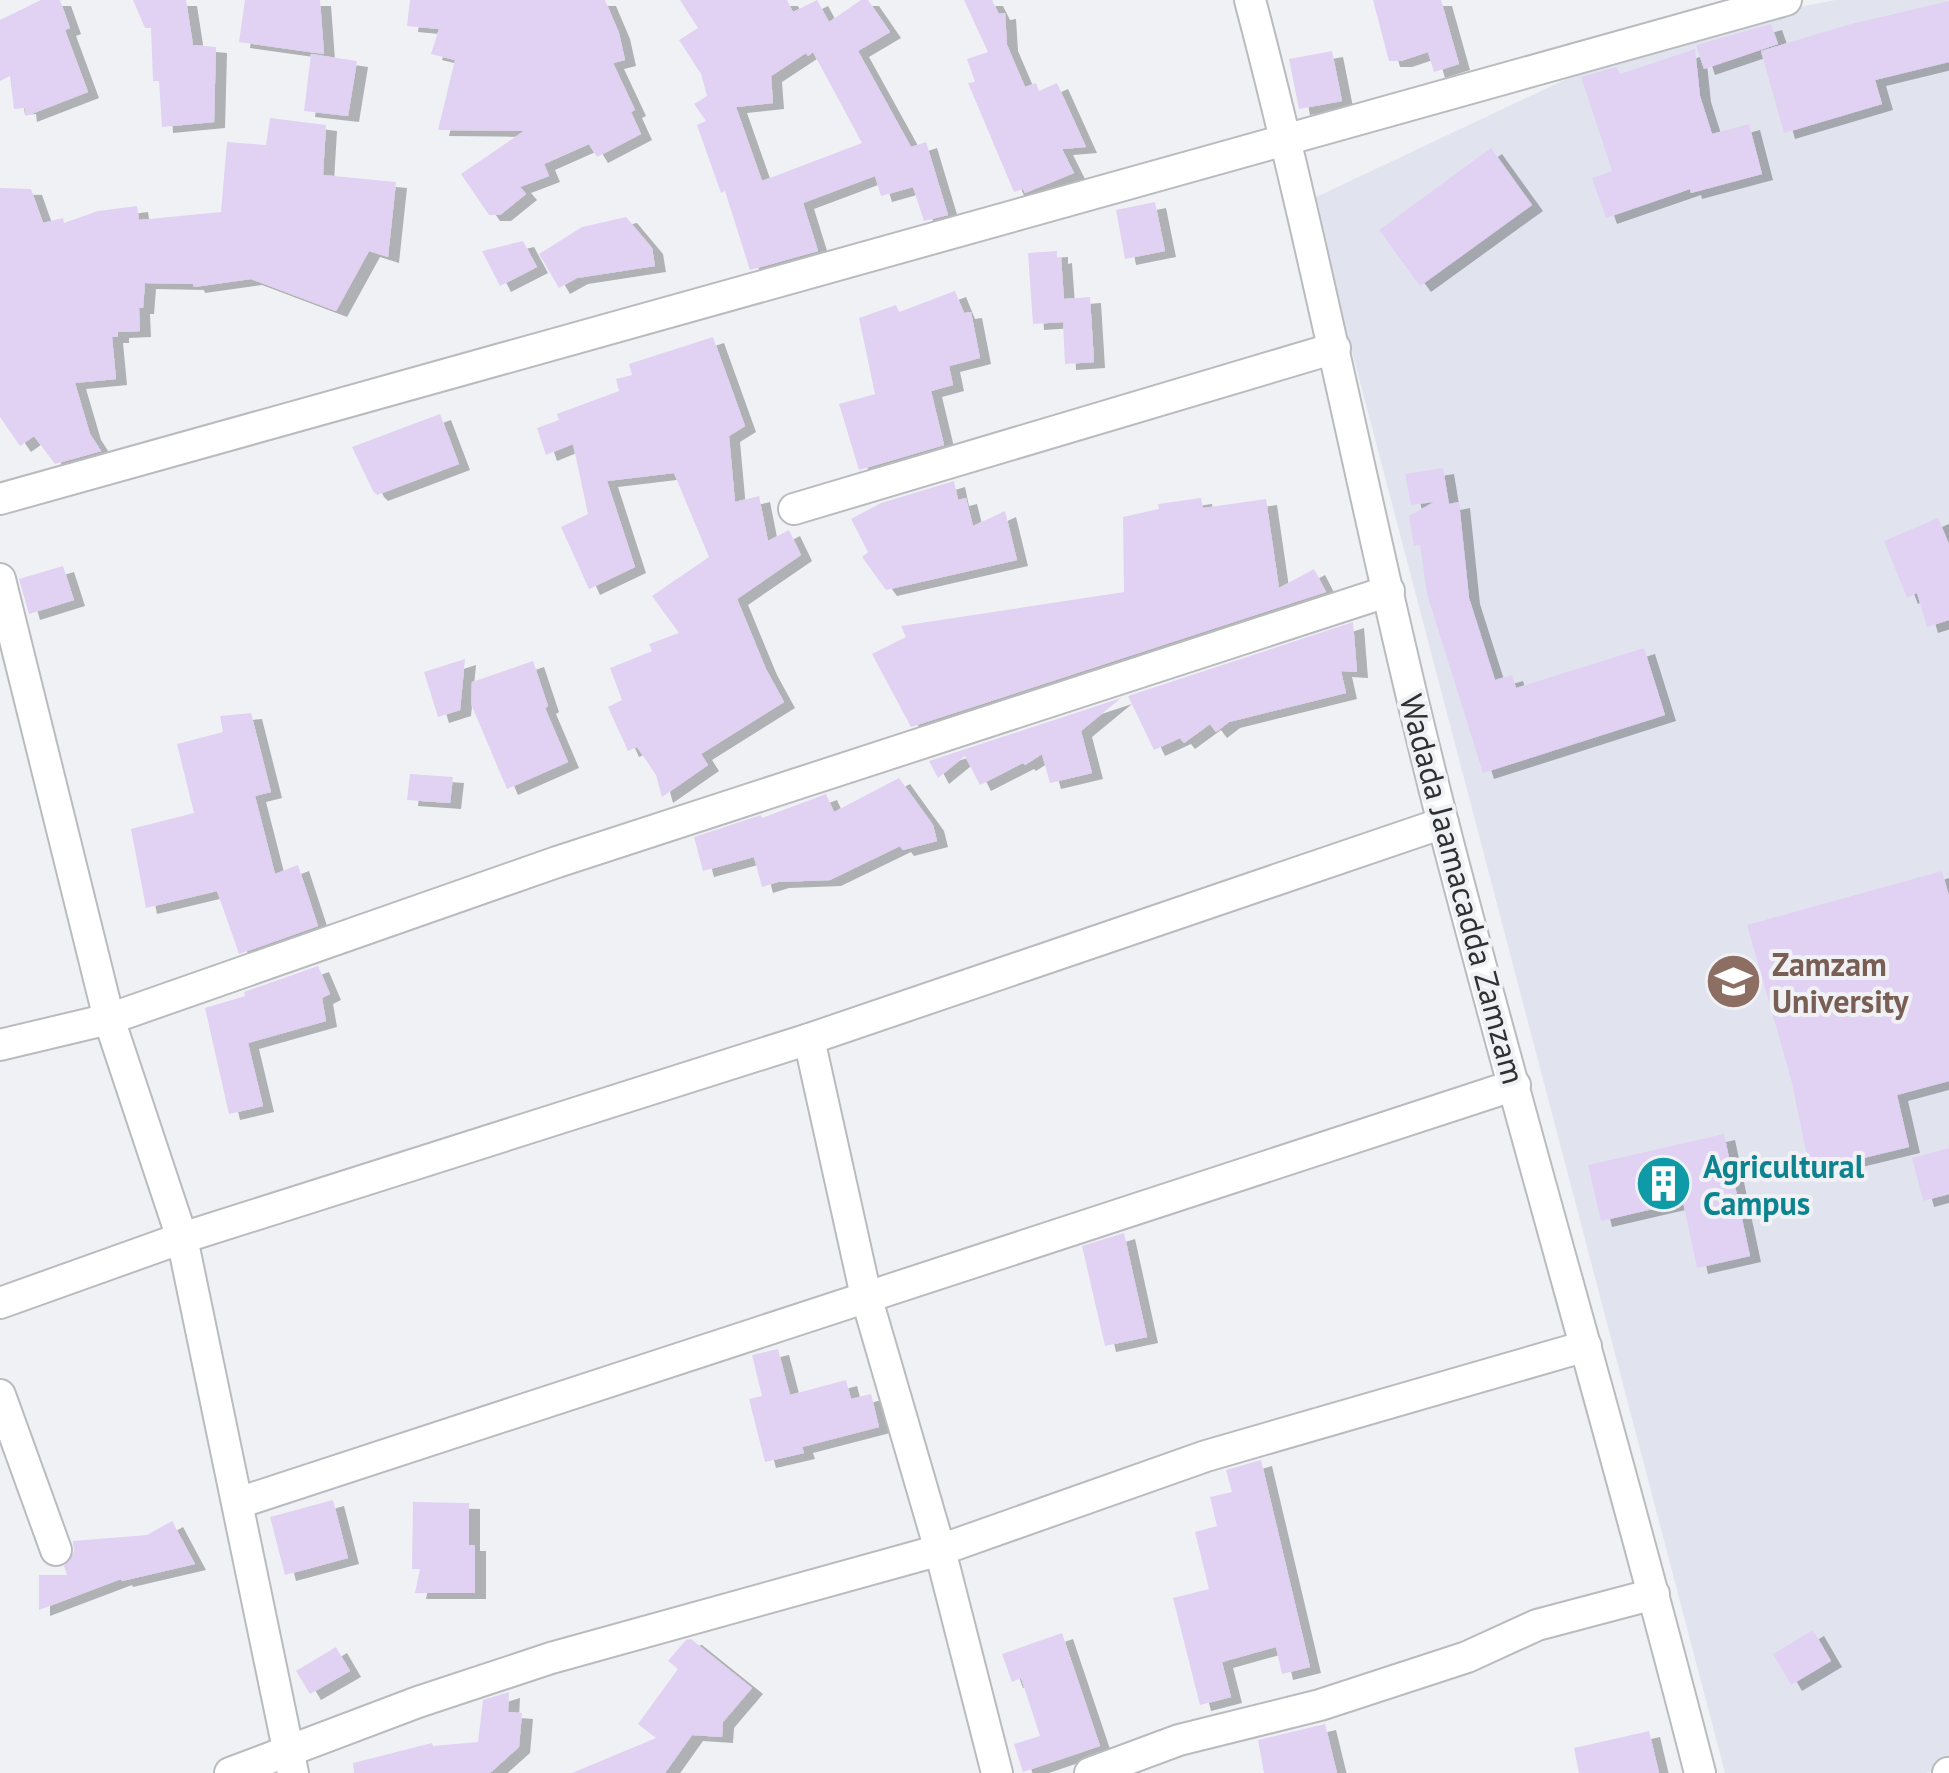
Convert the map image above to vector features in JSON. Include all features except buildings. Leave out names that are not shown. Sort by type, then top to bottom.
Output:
[{"type":"street","name":"Wadada Jaamacadda Zamzam","points":[[1250,0],[1288,141],[1443,824],[1700,1773]]},
{"type":"street","points":[[0,499],[1786,0]]},
{"type":"street","points":[[794,508],[1334,348]]},
{"type":"street","points":[[0,579],[109,1019],[182,1238],[291,1761]]},
{"type":"street","points":[[0,1045],[109,1019],[557,862],[1388,591]]},
{"type":"street","points":[[0,1303],[182,1238],[809,1038],[1443,824]]},
{"type":"street","points":[[809,1038],[866,1296],[940,1550],[997,1773]]},
{"type":"street","points":[[238,1503],[1514,1085]]},
{"type":"street","points":[[230,1773],[291,1761],[551,1658],[940,1550],[1206,1456],[1586,1346]]},
{"type":"street","points":[[0,1395],[56,1550]]},
{"type":"street","points":[[1090,1773],[1179,1740],[1320,1705],[1467,1657],[1537,1625],[1654,1594]]},
{"type":"shaded area","name":"Zamzam University","points":[[1835,0],[1949,0],[1949,1765],[1926,1773],[1725,1773],[1312,199],[1662,34]]},
{"type":"place","name":"Zamzam University","points":[[1733,982]]},
{"type":"place","name":"Agricultural Campus","points":[[1664,1184]]}]
